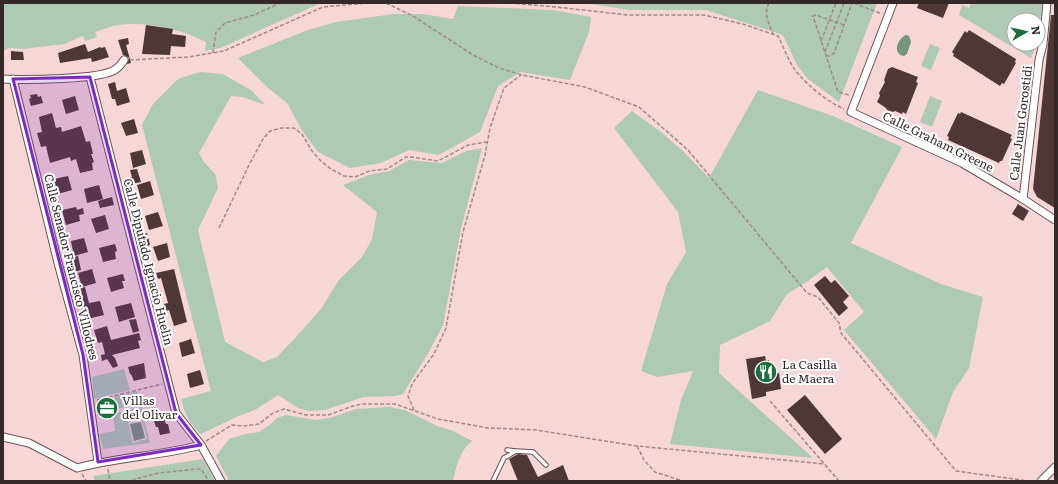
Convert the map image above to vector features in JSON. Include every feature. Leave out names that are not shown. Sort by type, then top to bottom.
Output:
[{"type":"street","points":[[851,112],[893,3]]},
{"type":"street","name":"Calle Juan Gorostidi","points":[[1023,199],[1039,60],[1043,44],[1048,3]]},
{"type":"street","points":[[3,79],[90,77],[116,70],[124,60]]},
{"type":"street","name":"Calle Diputado Ignacio Huelin","points":[[90,77],[176,413],[200,445],[221,481]]},
{"type":"street","name":"Calle Senador Francisco Villodres","points":[[13,79],[58,263],[83,355],[98,462]]},
{"type":"street","name":"Calle Graham Greene","points":[[851,112],[962,163],[1055,220]]},
{"type":"street","points":[[3,437],[29,443],[77,468],[98,462],[183,450],[200,445]]},
{"type":"street","points":[[1041,481],[1055,468]]},
{"type":"lane","points":[[507,450],[533,452],[546,465]]},
{"type":"lane","points":[[493,481],[504,458],[516,451]]},
{"type":"path","points":[[213,53],[216,32],[225,23],[254,15],[280,3]]},
{"type":"path","points":[[124,60],[188,57],[224,51],[323,7],[367,3]]},
{"type":"path","points":[[386,3],[413,16],[472,54],[499,68],[522,75],[585,87],[639,107],[688,150],[807,294],[818,297],[840,323],[841,333],[956,471],[1029,481]]},
{"type":"path","points":[[510,3],[628,15],[704,15],[743,24],[778,36],[794,67],[808,84],[834,104],[851,112]]},
{"type":"path","points":[[769,3],[766,18],[773,34]]},
{"type":"path","points":[[821,41],[836,3]]},
{"type":"path","points":[[825,52],[844,3]]},
{"type":"path","points":[[826,56],[830,56],[834,53],[853,3],[860,4],[888,16]]},
{"type":"path","points":[[844,25],[816,15],[813,16],[838,92],[857,97]]},
{"type":"path","points":[[414,410],[408,396],[412,384],[434,354],[446,328],[463,232],[485,155],[490,128],[504,88],[522,75]]},
{"type":"path","points":[[219,228],[249,165],[263,139],[270,131],[280,128],[294,128],[302,134],[312,151],[321,161],[331,169],[344,176],[355,177],[369,171],[387,170],[406,157],[438,162],[468,145],[487,142]]},
{"type":"path","points":[[90,402],[168,382]]},
{"type":"path","points":[[770,401],[839,481]]},
{"type":"path","points":[[200,445],[232,425],[243,426],[259,424],[273,413],[284,409],[306,415],[328,415],[362,404],[395,404],[438,419],[488,428],[536,430],[637,446],[825,464]]},
{"type":"path","points":[[637,446],[644,460],[655,472],[683,481]]},
{"type":"path","points":[[106,461],[110,481]]},
{"type":"path","points":[[132,481],[159,473],[196,468],[201,469],[209,481]]},
{"type":"highlighted area","points":[[90,77],[176,413],[201,445],[98,462],[83,355],[13,79]]},
{"type":"shaded area","points":[[3,3],[321,3],[220,48],[205,51],[206,42],[185,33],[148,25],[124,24],[95,32],[97,37],[85,41],[83,36],[64,44],[23,49],[9,48],[3,51]]},
{"type":"shaded area","points":[[585,3],[877,3],[839,102],[808,79],[797,65],[783,35],[706,10],[629,10]]},
{"type":"shaded area","points":[[971,3],[1042,3],[1041,12],[1006,12],[1006,43],[959,15],[962,5],[969,8]]},
{"type":"shaded area","points":[[458,6],[553,10],[591,17],[589,32],[570,80],[520,72],[498,86],[480,132],[439,155],[409,150],[381,163],[350,168],[318,152],[301,129],[288,104],[267,87],[238,58],[308,30],[336,22],[394,14],[423,14],[453,19]]},
{"type":"shaded area","points":[[906,35],[909,36],[911,42],[907,54],[904,56],[900,55],[897,50],[897,46],[900,40]]},
{"type":"shaded area","points":[[930,44],[940,48],[931,70],[921,66]]},
{"type":"shaded area","points":[[1021,52],[1034,52],[1031,58]]},
{"type":"shaded area","points":[[200,72],[223,74],[252,91],[265,105],[243,97],[231,96],[199,153],[204,162],[215,174],[218,188],[198,230],[225,342],[263,362],[277,357],[321,309],[339,280],[362,257],[372,239],[377,212],[343,185],[369,175],[389,171],[409,160],[442,163],[466,151],[482,148],[461,229],[443,325],[430,350],[403,394],[395,396],[364,397],[325,410],[309,411],[298,408],[278,395],[255,410],[236,417],[201,434],[191,422],[184,409],[181,399],[211,391],[142,125],[153,104],[178,79]]},
{"type":"shaded area","points":[[758,90],[833,116],[902,147],[851,243],[941,284],[983,297],[969,368],[953,392],[936,439],[844,330],[864,312],[827,267],[787,294],[770,321],[720,345],[719,373],[813,458],[670,444],[681,400],[693,371],[657,377],[641,371],[667,284],[686,252],[678,212],[614,128],[632,111],[661,132],[684,152],[709,178]]},
{"type":"shaded area","points":[[930,96],[942,101],[932,127],[920,122]]},
{"type":"shaded area","points":[[124,369],[130,390],[94,399],[92,377]]},
{"type":"shaded area","points":[[137,391],[140,403],[117,409],[114,397]]},
{"type":"shaded area","points":[[141,407],[150,443],[103,449],[99,434],[115,431],[113,414]],"holes":[[[141,417],[147,439],[133,443],[128,421]]]},
{"type":"shaded area","points":[[389,407],[405,410],[472,441],[464,449],[457,465],[453,481],[229,481],[216,456],[229,439],[245,434],[259,432],[277,418],[286,415],[315,420],[330,418],[356,409]]},
{"type":"shaded area","points":[[141,422],[145,438],[134,441],[130,424]]},
{"type":"shaded area","points":[[203,459],[215,481],[95,481],[93,476]]},
{"type":"building","points":[[919,3],[949,3],[943,18],[917,8]]},
{"type":"building","points":[[1051,15],[1055,15],[1055,208],[1037,197],[1033,189]]},
{"type":"building","points":[[146,25],[173,29],[172,34],[186,36],[185,47],[171,46],[170,55],[142,54]]},
{"type":"building","points":[[969,30],[1016,59],[1016,63],[1004,84],[1002,83],[1000,86],[953,56],[954,54],[952,52],[965,31],[967,33]]},
{"type":"building","points":[[128,38],[129,44],[126,45],[131,63],[127,64],[129,58],[123,55],[118,40]]},
{"type":"building","points":[[85,44],[88,52],[100,47],[105,47],[109,57],[92,62],[91,58],[60,63],[58,53]]},
{"type":"building","points":[[11,51],[23,52],[24,60],[11,60]]},
{"type":"building","points":[[892,67],[918,77],[916,82],[918,83],[906,114],[903,112],[902,114],[887,110],[877,102],[880,96],[879,93],[885,82],[884,80],[888,69]]},
{"type":"building","points":[[115,82],[117,91],[126,88],[130,102],[117,106],[115,99],[112,99],[108,84]]},
{"type":"building","points":[[37,94],[38,97],[41,96],[43,103],[31,106],[29,99],[31,98],[30,95]]},
{"type":"building","points":[[75,96],[79,110],[66,114],[62,100]]},
{"type":"building","points":[[961,112],[1012,135],[1010,138],[1012,139],[1002,161],[999,163],[948,140],[949,137],[947,136],[958,113],[960,114]]},
{"type":"building","points":[[52,113],[56,128],[61,127],[62,132],[81,126],[86,142],[90,141],[93,154],[91,154],[94,162],[92,163],[93,170],[80,173],[76,159],[71,161],[70,157],[50,163],[46,146],[41,147],[37,133],[42,132],[39,117]]},
{"type":"building","points":[[134,119],[138,133],[126,136],[121,123]]},
{"type":"building","points":[[142,150],[146,164],[133,168],[130,153]]},
{"type":"building","points":[[137,169],[141,182],[127,185],[125,179],[132,177],[130,170]]},
{"type":"building","points":[[68,176],[72,190],[58,194],[54,179]]},
{"type":"building","points":[[150,181],[154,195],[141,199],[137,185]]},
{"type":"building","points":[[99,185],[103,199],[87,203],[84,189]]},
{"type":"building","points":[[112,197],[114,205],[100,208],[98,201]]},
{"type":"building","points":[[1018,204],[1029,211],[1023,221],[1012,214]]},
{"type":"building","points":[[76,207],[77,210],[83,208],[84,214],[79,215],[80,221],[66,225],[62,210]]},
{"type":"building","points":[[158,212],[163,226],[149,230],[145,216]]},
{"type":"building","points":[[105,215],[109,229],[96,233],[91,219]]},
{"type":"building","points":[[147,233],[150,245],[143,247],[140,234]]},
{"type":"building","points":[[84,238],[88,252],[74,256],[71,241]]},
{"type":"building","points":[[167,243],[170,257],[158,261],[153,247]]},
{"type":"building","points":[[115,244],[117,251],[115,252],[116,259],[103,262],[99,248]]},
{"type":"building","points":[[78,256],[81,270],[73,272],[70,258]]},
{"type":"building","points":[[92,269],[96,283],[82,287],[78,273]]},
{"type":"building","points":[[174,269],[187,322],[174,326],[169,310],[166,311],[164,304],[168,303],[161,278],[158,279],[156,273]]},
{"type":"building","points":[[123,274],[125,281],[122,281],[124,288],[111,292],[107,278]]},
{"type":"building","points":[[825,276],[831,283],[835,280],[849,296],[843,302],[848,308],[839,316],[814,285]]},
{"type":"building","points":[[85,287],[89,303],[100,301],[104,315],[87,319],[83,303],[75,305],[71,291]]},
{"type":"building","points":[[131,303],[135,317],[119,322],[115,307]]},
{"type":"building","points":[[136,319],[139,331],[133,333],[129,320]]},
{"type":"building","points":[[107,326],[111,340],[139,333],[141,340],[138,341],[140,348],[112,355],[118,366],[113,368],[107,359],[102,361],[101,355],[105,354],[102,342],[98,343],[94,330]]},
{"type":"building","points":[[191,339],[195,353],[182,357],[179,343]]},
{"type":"building","points":[[765,356],[766,361],[769,360],[771,374],[779,373],[781,389],[766,392],[766,396],[752,399],[746,359]]},
{"type":"building","points":[[144,363],[146,378],[134,381],[128,367]]},
{"type":"building","points":[[200,370],[204,384],[190,388],[187,374]]},
{"type":"building","points":[[805,395],[842,439],[825,454],[787,410]]},
{"type":"building","name":"Villas del Olivar","points":[[112,402],[114,410],[100,412],[100,405]]},
{"type":"building","points":[[163,416],[166,424],[168,424],[170,433],[160,435],[153,418]]},
{"type":"building","points":[[518,454],[527,455],[538,477],[563,465],[569,481],[518,481],[509,459]]},
{"type":"place","name":"La Casilla de Maera","points":[[766,372]]},
{"type":"place","name":"Villas del Olivar","points":[[107,408]]}]
